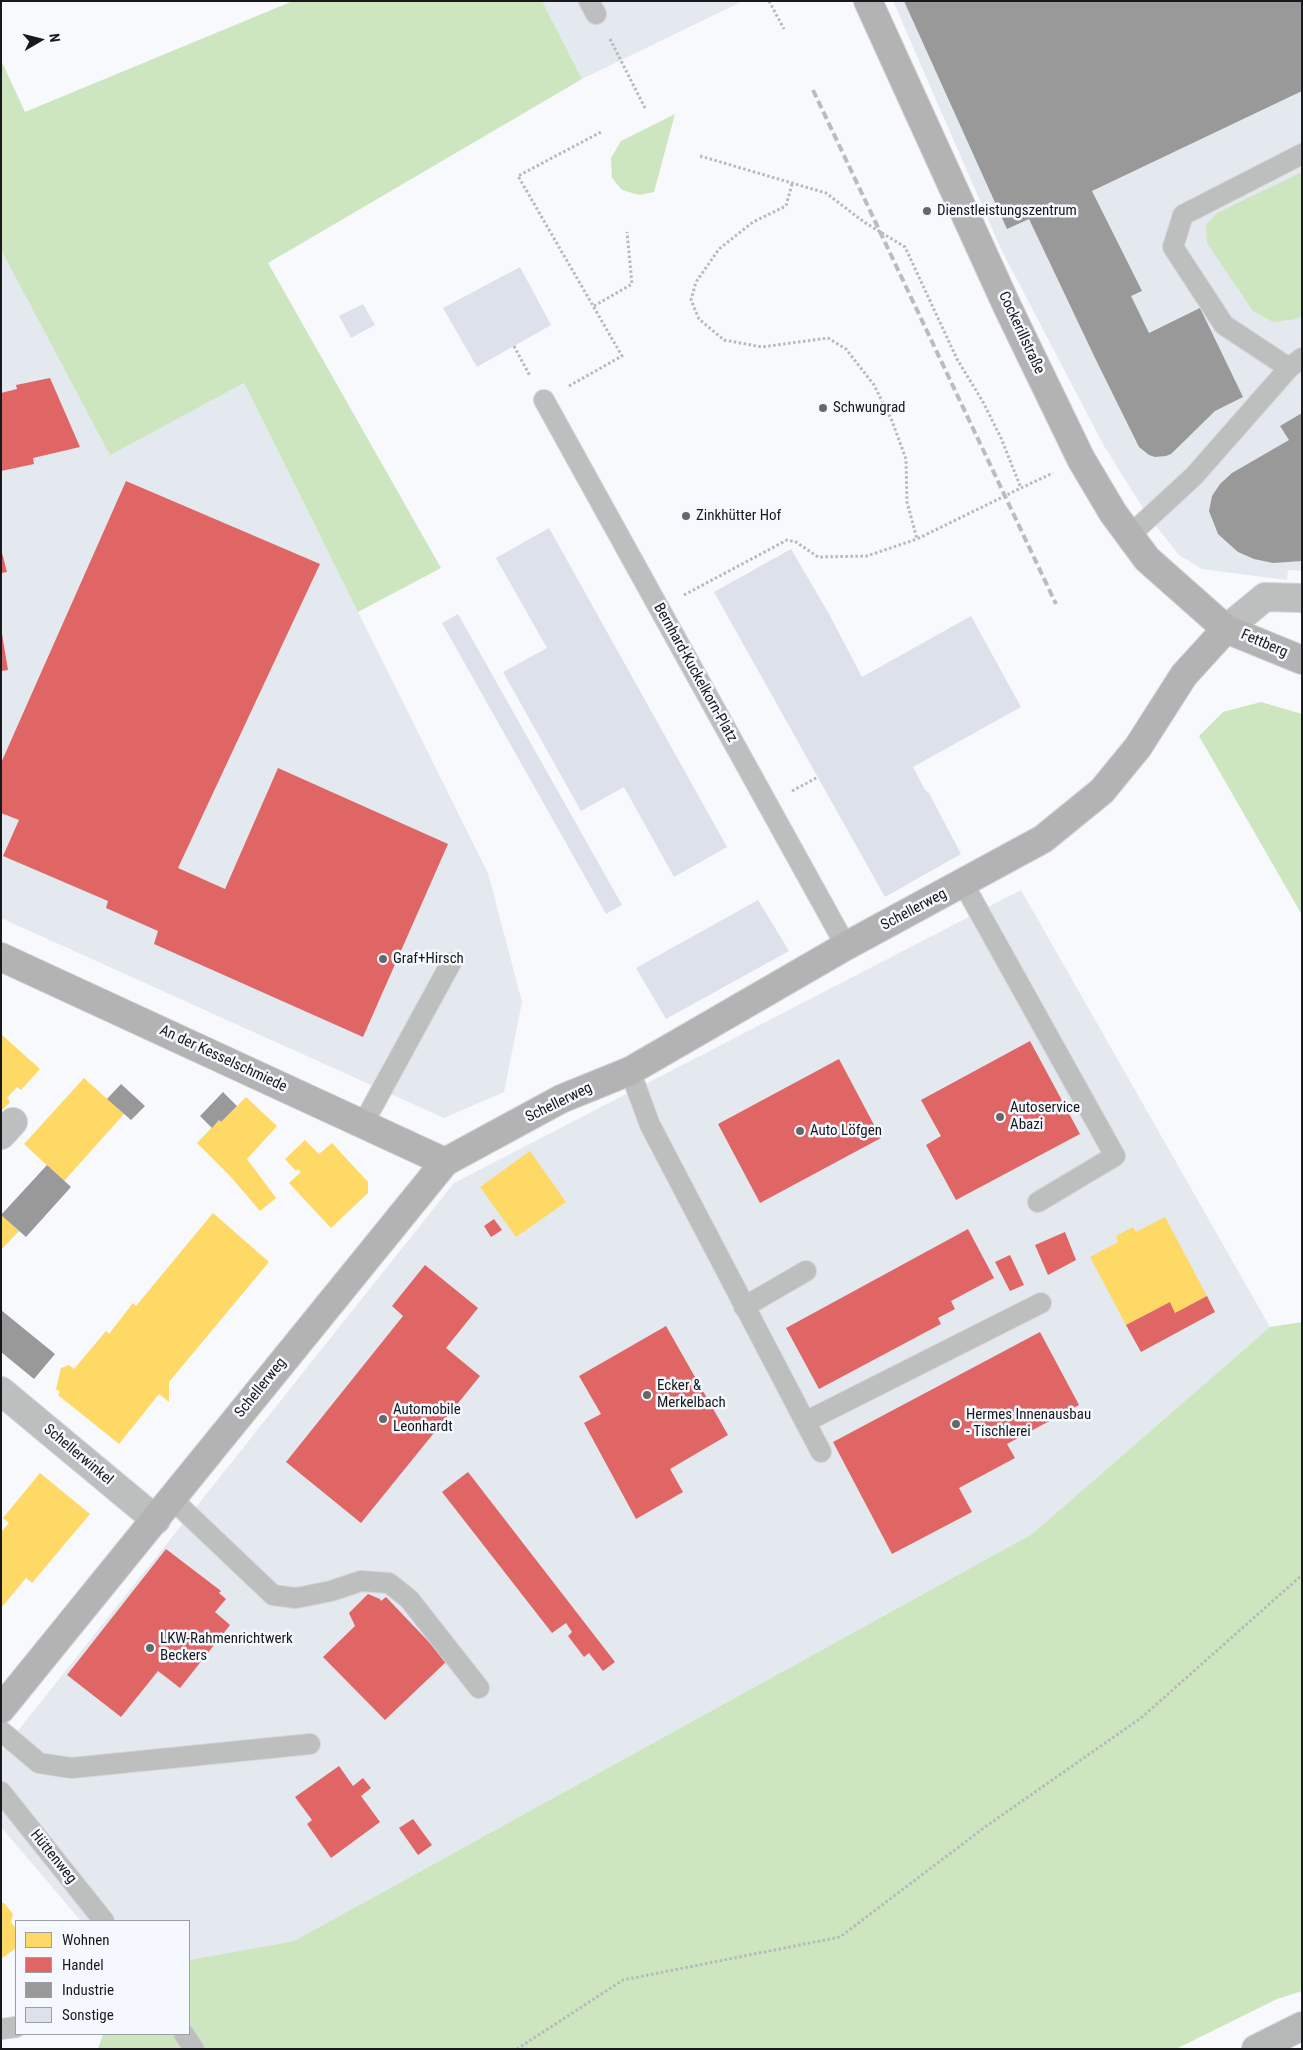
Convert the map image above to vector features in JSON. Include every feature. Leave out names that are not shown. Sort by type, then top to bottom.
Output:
[{"type":"main road","points":[[1256,2049],[1302,2026]]},
{"type":"street","name":"Cockerillstraße","points":[[868,1],[1008,306],[1081,459],[1129,536],[1148,560],[1226,629]]},
{"type":"street","points":[[1226,629],[1265,597],[1302,598]]},
{"type":"street","name":"Fettberg","points":[[1226,629],[1302,660]]},
{"type":"street","name":"Schellerweg","points":[[1,1709],[445,1162],[561,1099],[630,1071],[846,946],[1043,838],[1102,791],[1138,747],[1184,675],[1226,629]]},
{"type":"street","name":"An der Kesselschmiede","points":[[1,957],[445,1162]]},
{"type":"street","name":"Schellerwinkel","points":[[1,1391],[164,1509]]},
{"type":"lane","points":[[1129,536],[1194,476],[1296,363],[1224,325],[1173,247],[1182,215],[1302,154]]},
{"type":"lane","name":"Bernhard-Kuckelkorn-Platz","points":[[544,400],[846,946]]},
{"type":"lane","points":[[963,883],[1115,1156],[1038,1202]]},
{"type":"lane","points":[[363,1124],[451,964]]},
{"type":"lane","points":[[630,1071],[650,1125],[821,1452]]},
{"type":"lane","points":[[744,1307],[806,1271]]},
{"type":"lane","points":[[805,1422],[1041,1303]]},
{"type":"lane","points":[[164,1509],[273,1595],[296,1598],[331,1591],[361,1581],[389,1583],[409,1599],[479,1688]]},
{"type":"lane","points":[[1,1731],[39,1763],[71,1768],[310,1744]]},
{"type":"lane","name":"Hüttenweg","points":[[1,1792],[103,1920]]},
{"type":"lane","points":[[1,2030],[15,2027]]},
{"type":"lane","points":[[185,2035],[194,2049]]},
{"type":"path","points":[[769,1],[784,29]]},
{"type":"path","points":[[614,46],[645,108]]},
{"type":"path","points":[[514,346],[544,400],[622,356],[518,176],[600,132]]},
{"type":"path","points":[[700,156],[826,193],[864,222],[905,247],[957,359],[1002,438],[1021,488]]},
{"type":"path","points":[[792,184],[786,206],[753,222],[720,249],[696,282],[691,300],[699,319],[724,340],[762,347],[828,338],[846,349],[874,385],[892,421],[906,459],[907,502],[917,539]]},
{"type":"path","points":[[594,306],[632,284],[627,232]]},
{"type":"path","points":[[659,608],[787,540],[796,542],[818,558],[867,556],[917,539],[1081,459]]},
{"type":"path","points":[[517,2049],[623,1980],[840,1937],[985,1827],[1142,1718],[1302,1575]]},
{"type":"shaded area","points":[[542,1],[743,1],[582,79]]},
{"type":"shaded area","points":[[893,1],[1302,1],[1302,571],[1288,570],[1287,580],[1202,569],[1179,555],[1148,516],[1104,446],[1001,249]]},
{"type":"shaded area","points":[[1,250],[110,454],[244,383],[488,873],[522,1002],[504,1092],[444,1118],[1,918]]},
{"type":"shaded area","points":[[1021,890],[1270,1327],[1032,1534],[294,1941],[190,1960],[190,1920],[80,1920],[1,1827],[1,1752],[454,1183]]},
{"type":"green space","points":[[293,1],[542,1],[582,79],[268,263],[441,568],[358,612],[244,383],[110,455],[1,250],[1,60],[25,112]]},
{"type":"green space","points":[[675,114],[654,192],[639,195],[622,190],[612,178],[611,158],[621,141]]},
{"type":"green space","points":[[1302,172],[1302,316],[1296,319],[1273,322],[1253,311],[1207,243],[1206,225],[1217,213]]},
{"type":"green space","points":[[1261,702],[1302,714],[1302,915],[1199,736],[1223,712]]},
{"type":"green space","points":[[1302,1322],[1302,1991],[1277,1999],[1176,2049],[98,2049],[103,2035],[190,2035],[190,1960],[294,1941],[1032,1534],[1270,1327]]},
{"type":"building: Wohnen","points":[[1,1034],[40,1069],[21,1090],[17,1087],[7,1098],[10,1102],[1,1111]]},
{"type":"building: Wohnen","points":[[84,1078],[124,1114],[64,1181],[24,1144]]},
{"type":"building: Wohnen","points":[[246,1097],[277,1126],[247,1159],[276,1198],[260,1211],[230,1176],[197,1143],[219,1120],[221,1122]]},
{"type":"building: Wohnen","points":[[305,1140],[319,1154],[332,1143],[368,1182],[368,1193],[331,1228],[289,1183],[301,1172],[298,1169],[296,1171],[285,1159]]},
{"type":"building: Wohnen","points":[[530,1151],[566,1202],[516,1237],[480,1187]]},
{"type":"building: Wohnen","points":[[213,1213],[269,1262],[169,1382],[169,1402],[159,1394],[119,1444],[58,1395],[60,1392],[56,1389],[61,1368],[69,1365],[74,1369],[106,1331],[109,1334],[133,1303],[136,1306]]},
{"type":"building: Wohnen","points":[[1,1215],[19,1231],[1,1250]]},
{"type":"building: Wohnen","points":[[1165,1217],[1207,1296],[1175,1313],[1170,1302],[1126,1325],[1090,1257],[1118,1242],[1116,1236],[1133,1227],[1136,1232]]},
{"type":"building: Wohnen","points":[[40,1473],[90,1514],[32,1583],[26,1578],[1,1608],[1,1532],[9,1523],[3,1518]]},
{"type":"building: Wohnen","points":[[1,1903],[4,1903],[13,1914],[11,1922],[15,1928],[15,1949],[1,1959]]},
{"type":"building: Handel","points":[[50,378],[80,447],[33,458],[34,464],[1,471],[1,393],[17,389],[16,385]]},
{"type":"building: Handel","points":[[126,481],[320,564],[178,868],[225,889],[278,768],[448,844],[363,1037],[154,944],[158,931],[106,908],[108,901],[3,856],[19,820],[1,813],[1,763]]},
{"type":"building: Handel","points":[[1,549],[7,572],[1,573]]},
{"type":"building: Handel","points":[[1,628],[8,670],[1,671]]},
{"type":"building: Handel","name":"Autoservice Abazi","points":[[1030,1041],[1080,1134],[956,1200],[926,1145],[941,1136],[921,1100]]},
{"type":"building: Handel","name":"Auto Löfgen","points":[[839,1059],[881,1138],[760,1203],[718,1124]]},
{"type":"building: Handel","points":[[494,1219],[502,1230],[491,1237],[484,1226]]},
{"type":"building: Handel","points":[[968,1229],[994,1278],[951,1301],[955,1309],[938,1318],[941,1324],[819,1389],[786,1328]]},
{"type":"building: Handel","points":[[1065,1232],[1076,1260],[1048,1275],[1035,1245]]},
{"type":"building: Handel","points":[[1010,1255],[1024,1285],[1010,1291],[995,1262]]},
{"type":"building: Handel","name":"Automobile Leonhardt","points":[[425,1265],[478,1308],[446,1348],[480,1376],[361,1523],[286,1462],[403,1316],[392,1306]]},
{"type":"building: Handel","points":[[1207,1296],[1215,1312],[1141,1352],[1126,1325],[1170,1302],[1175,1313]]},
{"type":"building: Handel","name":"Ecker & Merkelbach","points":[[666,1326],[728,1435],[670,1469],[683,1492],[636,1519],[584,1423],[601,1414],[579,1376]]},
{"type":"building: Handel","name":"Hermes Innenausbau - Tischlerei","points":[[1040,1332],[1079,1405],[1007,1444],[1015,1458],[959,1488],[972,1512],[892,1554],[833,1442]]},
{"type":"building: Handel","points":[[468,1472],[615,1662],[603,1671],[589,1653],[584,1657],[568,1636],[572,1632],[566,1623],[552,1633],[442,1492]]},
{"type":"building: Handel","name":"LKW-Rahmenrichtwerk Beckers","points":[[166,1549],[221,1591],[219,1593],[226,1599],[215,1612],[230,1625],[180,1688],[158,1671],[121,1717],[67,1675]]},
{"type":"building: Handel","points":[[368,1594],[381,1601],[386,1597],[447,1661],[385,1720],[323,1657],[355,1626],[349,1613]]},
{"type":"building: Handel","points":[[339,1766],[353,1786],[363,1778],[371,1788],[361,1796],[380,1822],[331,1858],[307,1824],[312,1820],[295,1797]]},
{"type":"building: Handel","points":[[413,1819],[432,1845],[418,1855],[399,1828]]},
{"type":"building: Industrie","points":[[904,1],[1302,1],[1302,91],[1092,191],[1142,291],[1131,296],[1149,333],[1200,308],[1243,397],[1215,411],[1171,454],[1155,457],[1139,447],[1029,219],[1007,229]]},
{"type":"building: Industrie","points":[[1302,413],[1302,561],[1273,563],[1254,559],[1238,552],[1218,534],[1209,511],[1212,496],[1220,484],[1232,473],[1289,440],[1280,426]]},
{"type":"building: Industrie","points":[[121,1084],[145,1106],[131,1120],[107,1099]]},
{"type":"building: Industrie","points":[[223,1092],[237,1106],[212,1128],[200,1116]]},
{"type":"building: Industrie","points":[[47,1165],[71,1187],[26,1237],[1,1215]]},
{"type":"building: Industrie","points":[[1,1310],[55,1354],[34,1379],[1,1352]]},
{"type":"building: Sonstige","points":[[520,267],[551,325],[477,367],[443,308]]},
{"type":"building: Sonstige","points":[[363,304],[375,325],[351,338],[339,316]]},
{"type":"building: Sonstige","points":[[549,528],[727,847],[674,877],[624,787],[581,811],[503,672],[547,648],[496,558]]},
{"type":"building: Sonstige","points":[[791,549],[829,614],[862,677],[971,616],[1021,707],[913,767],[961,854],[885,897],[714,592]]},
{"type":"building: Sonstige","points":[[458,614],[622,905],[606,914],[442,623]]},
{"type":"building: Sonstige","points":[[758,900],[789,951],[666,1019],[636,968]]},
{"type":"railway","points":[[813,90],[1056,604]]},
{"type":"place","name":"Dienstleistungszentrum","points":[[927,211]]},
{"type":"place","name":"Schwungrad","points":[[823,408]]},
{"type":"place","name":"Zinkhütter Hof","points":[[686,516]]},
{"type":"place","name":"Graf+Hirsch","points":[[383,959]]},
{"type":"place","name":"Autoservice Abazi","points":[[1000,1117]]},
{"type":"place","name":"Auto Löfgen","points":[[800,1131]]},
{"type":"place","name":"Ecker & Merkelbach","points":[[647,1395]]},
{"type":"place","name":"Automobile Leonhardt","points":[[383,1419]]},
{"type":"place","name":"Hermes Innenausbau - Tischlerei","points":[[956,1424]]},
{"type":"place","name":"LKW-Rahmenrichtwerk Beckers","points":[[150,1648]]}]
